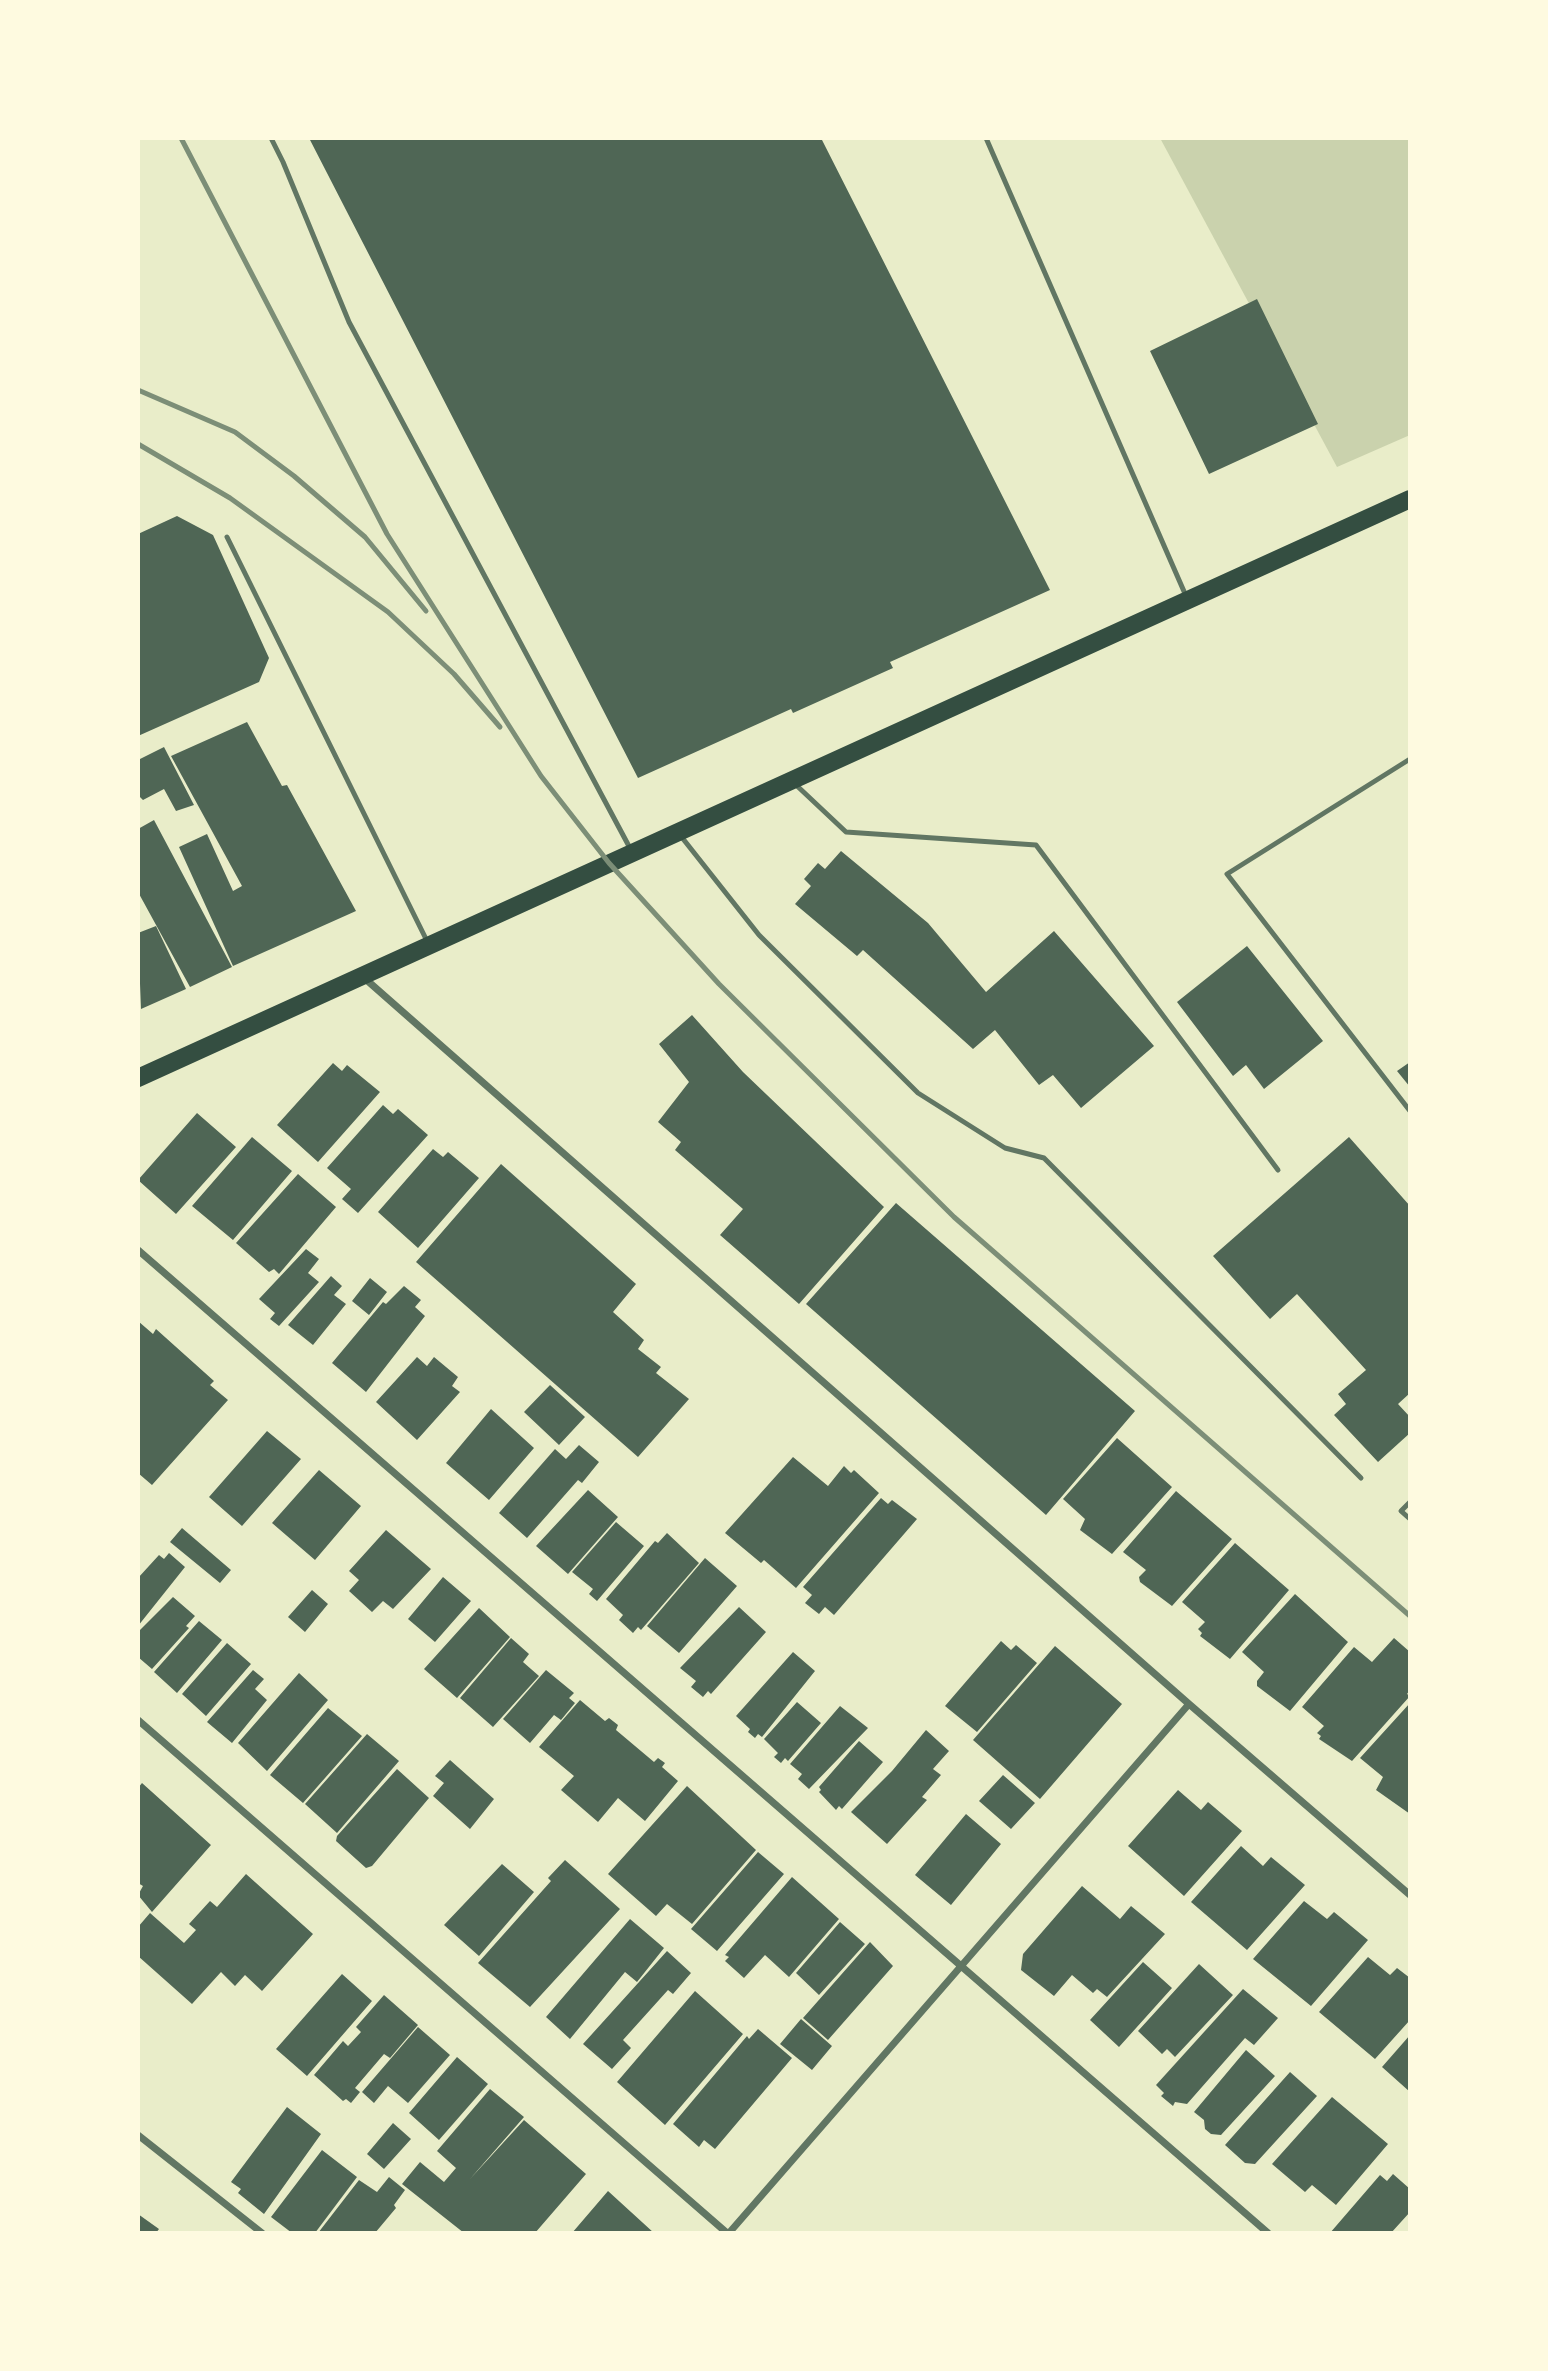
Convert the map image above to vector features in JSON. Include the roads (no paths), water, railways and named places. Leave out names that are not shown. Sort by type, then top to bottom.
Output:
[{"type":"main road","points":[[138,1078],[790,780],[1189,602],[1410,499]]},
{"type":"street","points":[[362,976],[1189,1704],[1410,1895]]},
{"type":"street","points":[[138,1250],[1268,2233]]},
{"type":"street","points":[[138,1720],[728,2233],[963,1967],[1189,1704]]},
{"type":"street","points":[[138,2135],[262,2233]]},
{"type":"lane","points":[[271,138],[284,162],[349,322],[632,852]]},
{"type":"lane","points":[[986,138],[1189,602]]},
{"type":"lane","points":[[227,537],[429,946]]},
{"type":"lane","points":[[1410,759],[1227,874],[1410,1111]]},
{"type":"lane","points":[[790,780],[846,832],[1036,845],[1278,1170]]},
{"type":"lane","points":[[678,832],[759,935],[918,1093],[1005,1148],[1044,1158],[1361,1478]]},
{"type":"lane","points":[[1410,1503],[1401,1511],[1410,1519]]},
{"type":"railway","points":[[181,138],[387,534],[541,776],[609,863],[719,984],[954,1217],[1410,1616]]},
{"type":"railway","points":[[138,390],[235,432],[294,476],[365,537],[426,611]]},
{"type":"railway","points":[[138,444],[230,498],[388,612],[454,674],[500,727]]}]
